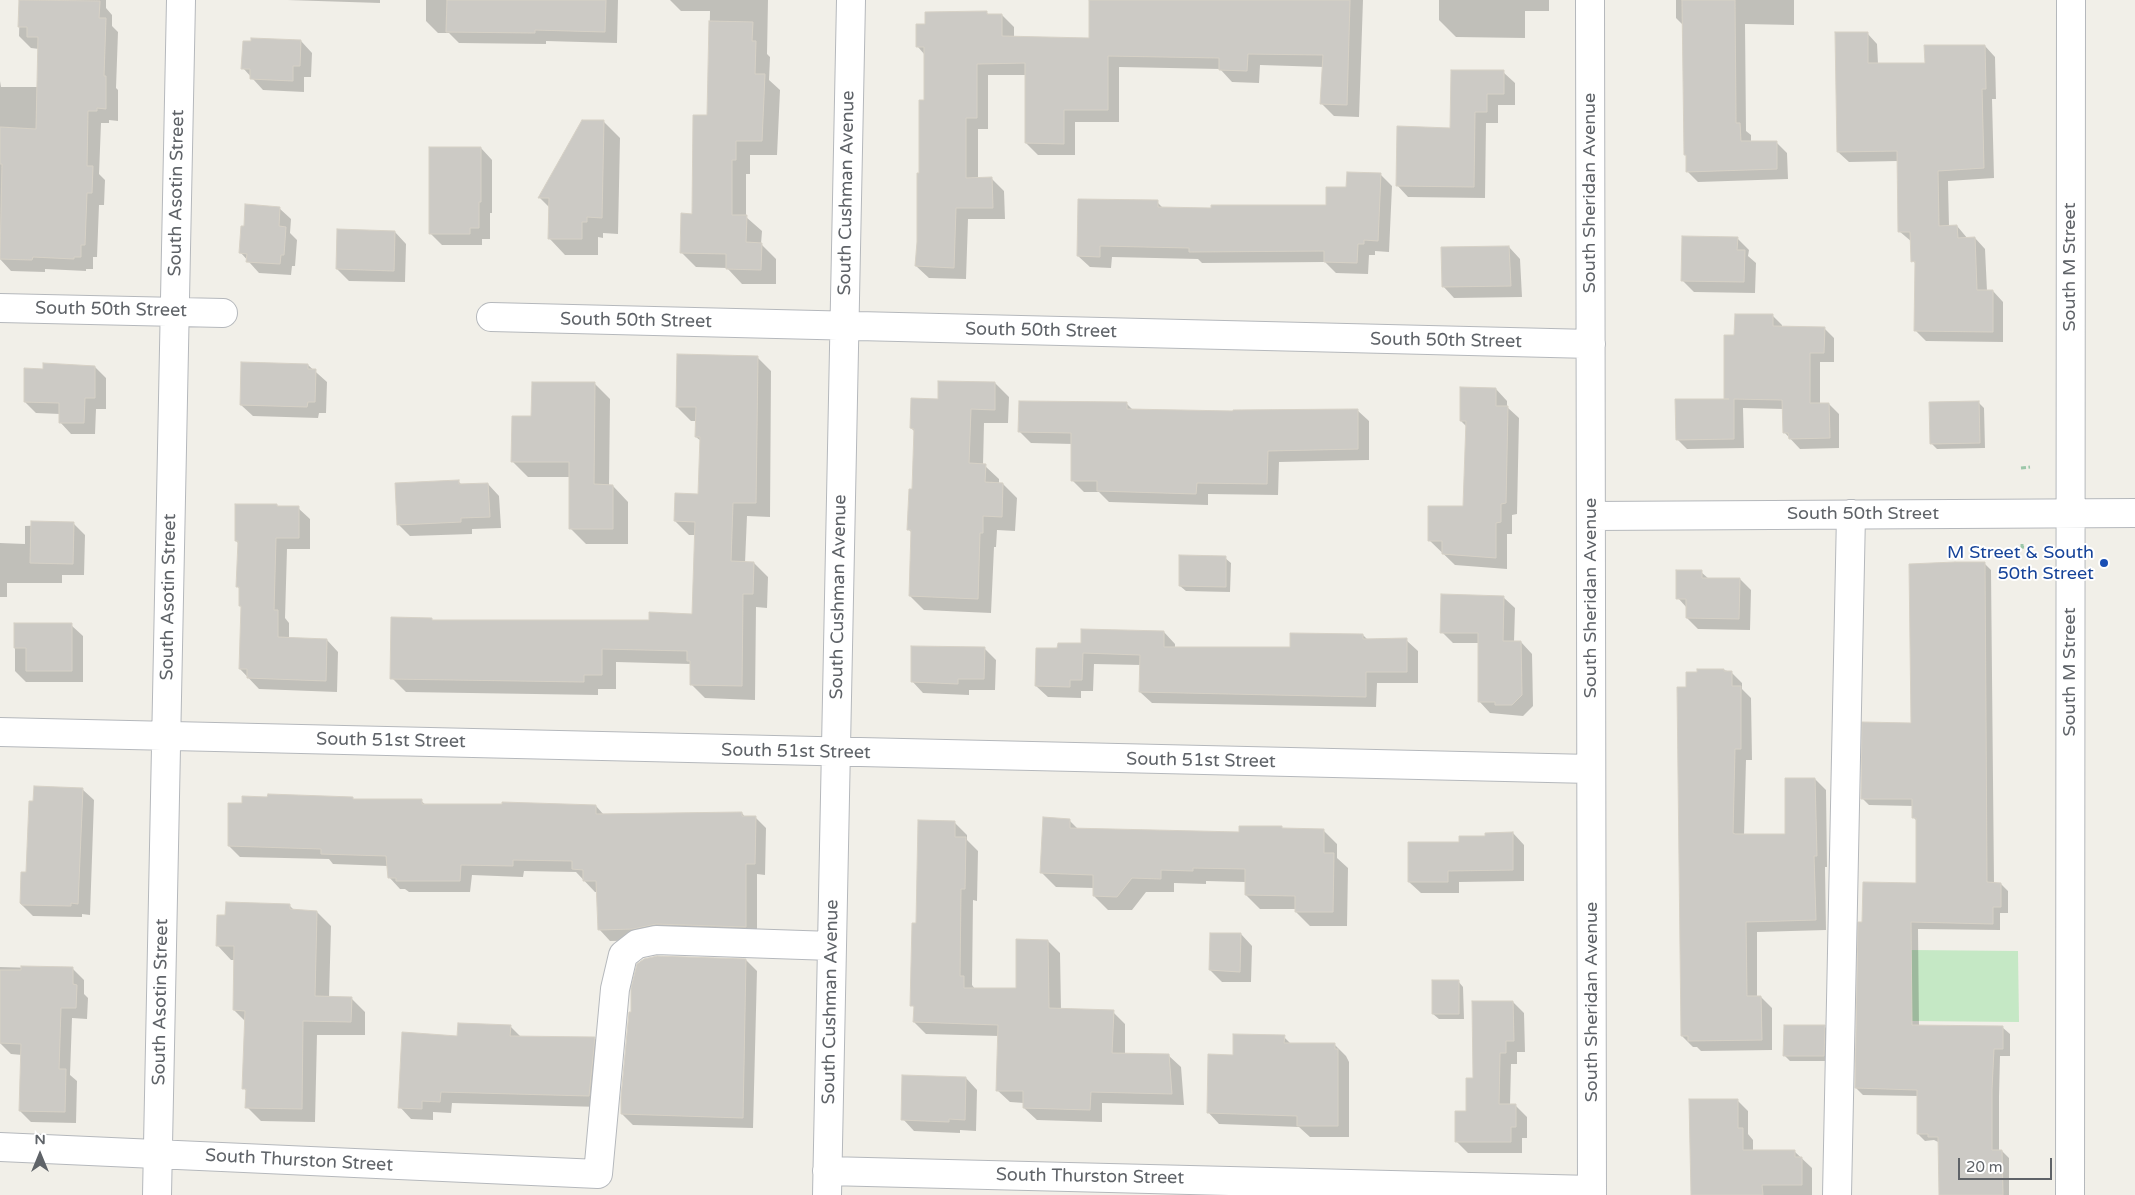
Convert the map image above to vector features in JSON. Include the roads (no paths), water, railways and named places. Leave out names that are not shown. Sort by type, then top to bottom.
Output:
[{"type":"street","name":"South Asotin Street","points":[[157,1195],[181,0]]},
{"type":"street","name":"South Cushman Avenue","points":[[827,1183],[851,0]]},
{"type":"street","name":"South Sheridan Avenue","points":[[1590,0],[1592,1192]]},
{"type":"street","name":"South M Street","points":[[2070,0],[2070,1195]]},
{"type":"street","name":"South 50th Street","points":[[0,308],[174,310],[223,313]]},
{"type":"street","name":"South 50th Street","points":[[491,317],[1591,344]]},
{"type":"street","name":"South 50th Street","points":[[1591,516],[2135,513]]},
{"type":"street","points":[[1837,1195],[1851,514]]},
{"type":"street","name":"South 51st Street","points":[[0,732],[836,753],[1591,769]]},
{"type":"street","name":"South Thurston Street","points":[[0,1147],[598,1174],[615,989],[623,955],[637,944],[656,940],[832,946]]},
{"type":"street","name":"South Thurston Street","points":[[827,1183],[1592,1192]]},
{"type":"place","name":"M Street & South 50th Street","points":[[2104,563]]}]
